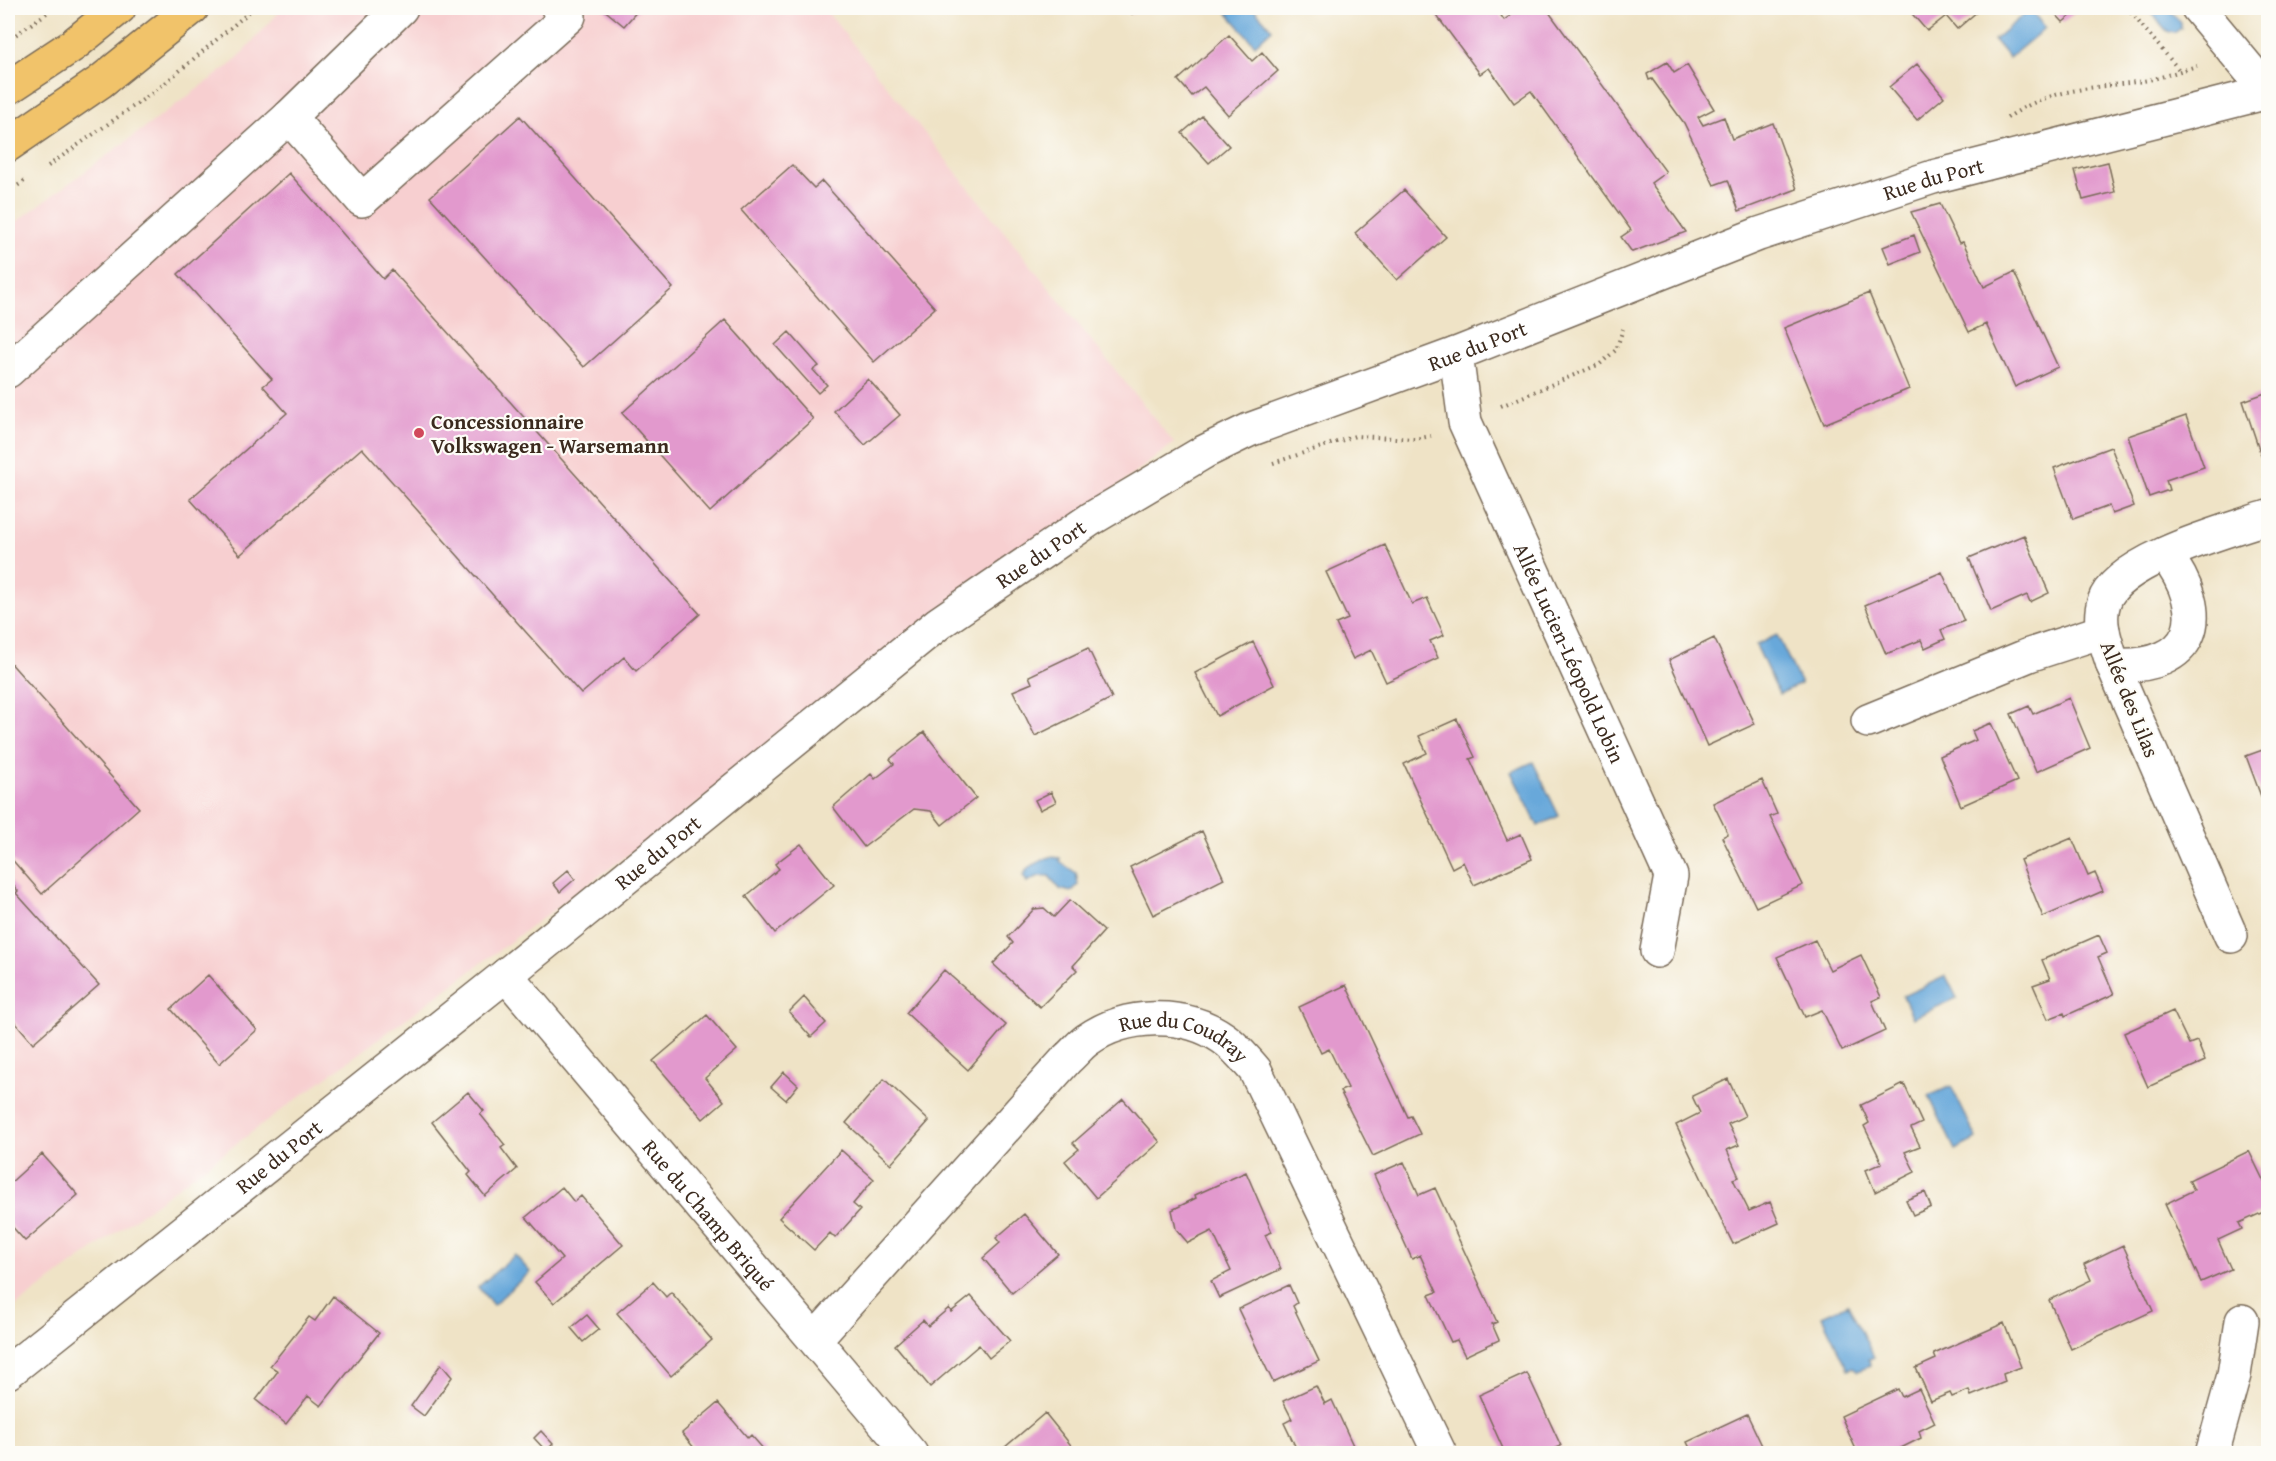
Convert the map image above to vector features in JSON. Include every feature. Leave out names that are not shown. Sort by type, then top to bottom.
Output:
[{"type":"main road","points":[[8,88],[73,45],[119,8]]},
{"type":"main road","points":[[8,145],[100,82],[192,8]]},
{"type":"street","points":[[8,371],[289,117],[401,8]]},
{"type":"street","points":[[289,117],[362,200],[569,16],[558,8]]},
{"type":"street","points":[[2199,8],[2268,92]]},
{"type":"street","name":"Rue du Port","points":[[8,1372],[506,975],[939,623],[1091,519],[1204,452],[1249,430],[1456,354],[1759,234],[1933,177],[2268,92]]},
{"type":"street","name":"Allée Lucien-Léopold Lobin","points":[[1456,354],[1465,422],[1671,876],[1657,951]]},
{"type":"street","name":"Allée des Lilas","points":[[2231,936],[2113,665],[2103,631],[2102,612],[2112,587],[2128,574],[2166,554],[2268,517]]},
{"type":"street","points":[[2113,665],[2133,666],[2165,658],[2176,652],[2188,635],[2191,613],[2189,598],[2177,569],[2166,554]]},
{"type":"street","points":[[1868,722],[2029,656],[2103,631]]},
{"type":"street","name":"Rue du Champ Briqué","points":[[506,975],[816,1338],[911,1454]]},
{"type":"street","name":"Rue du Coudray","points":[[816,1338],[1067,1059],[1087,1040],[1110,1028],[1131,1022],[1153,1018],[1175,1020],[1198,1026],[1221,1036],[1255,1070],[1440,1454]]},
{"type":"street","points":[[2212,1454],[2234,1374],[2242,1321]]},
{"type":"path","points":[[8,40],[54,8]]},
{"type":"path","points":[[158,89],[254,8]]},
{"type":"path","points":[[2127,8],[2185,77]]},
{"type":"path","points":[[2002,121],[2047,95],[2077,87],[2147,80],[2237,54]]},
{"type":"shaded area","points":[[283,8],[824,8],[1174,443],[906,650],[8,1312],[8,228],[233,63]]},
{"type":"water","points":[[1253,8],[1272,29],[1255,45],[1224,9]]},
{"type":"water","points":[[2147,8],[2168,8],[2181,23],[2181,28],[2174,33],[2167,31]]},
{"type":"water","points":[[2030,9],[2045,28],[2009,58],[1994,40]]},
{"type":"water","points":[[1777,635],[1801,684],[1779,694],[1756,645]]},
{"type":"water","points":[[1533,762],[1559,816],[1538,826],[1511,772]]},
{"type":"water","points":[[1049,857],[1060,858],[1060,862],[1076,873],[1078,885],[1071,892],[1060,889],[1049,876],[1039,876],[1027,882],[1023,875],[1029,867]]},
{"type":"water","points":[[1946,976],[1957,998],[1913,1018],[1903,996]]},
{"type":"water","points":[[1951,1086],[1977,1139],[1955,1150],[1929,1096]]},
{"type":"water","points":[[515,1255],[530,1272],[493,1305],[478,1287]]},
{"type":"water","points":[[1848,1304],[1874,1357],[1869,1359],[1870,1366],[1858,1371],[1853,1367],[1848,1369],[1822,1316]]},
{"type":"building","points":[[602,8],[640,8],[624,26]]},
{"type":"building","points":[[1127,8],[1140,8],[1132,14]]},
{"type":"building","points":[[1431,8],[1496,8],[1504,20],[1521,8],[1546,8],[1666,172],[1651,183],[1686,232],[1632,252],[1621,237],[1631,230],[1531,91],[1514,103],[1489,68],[1480,74]]},
{"type":"building","points":[[1907,8],[1977,8],[1979,10],[1957,29],[1946,16],[1927,31]]},
{"type":"building","points":[[2050,8],[2074,8],[2077,11],[2063,22]]},
{"type":"building","points":[[1229,35],[1252,61],[1262,52],[1278,71],[1228,115],[1204,87],[1192,96],[1178,80]]},
{"type":"building","points":[[1667,62],[1674,73],[1687,65],[1714,109],[1698,117],[1703,125],[1724,117],[1732,139],[1773,123],[1797,189],[1739,211],[1728,180],[1714,185],[1684,123],[1652,79],[1649,80],[1647,74]]},
{"type":"building","points":[[1917,64],[1944,97],[1917,120],[1889,87]]},
{"type":"building","points":[[520,116],[673,288],[584,367],[430,197]]},
{"type":"building","points":[[1202,116],[1229,146],[1209,163],[1182,133]]},
{"type":"building","points":[[2108,162],[2115,192],[2083,200],[2075,170]]},
{"type":"building","points":[[792,165],[814,188],[822,181],[935,308],[874,362],[741,210]]},
{"type":"building","name":"Concessionnaire Volkswagen - Warsemann","points":[[289,173],[383,279],[392,270],[700,614],[636,671],[624,657],[581,694],[362,448],[240,555],[190,499],[287,413],[263,386],[272,379],[178,274]]},
{"type":"building","points":[[1404,190],[1446,237],[1397,280],[1355,233]]},
{"type":"building","points":[[1940,204],[1959,243],[1963,242],[1984,287],[2014,272],[2058,367],[2015,387],[1986,324],[1969,332],[1911,212]]},
{"type":"building","points":[[1914,235],[1920,252],[1890,264],[1883,247]]},
{"type":"building","points":[[1869,293],[1909,389],[1824,424],[1784,328]]},
{"type":"building","points":[[725,320],[813,419],[710,512],[622,413]]},
{"type":"building","points":[[789,332],[819,366],[813,370],[827,385],[818,393],[775,345]]},
{"type":"building","points":[[868,379],[900,415],[865,445],[834,411]]},
{"type":"building","points":[[2268,392],[2268,459],[2263,461],[2243,401]]},
{"type":"building","points":[[2186,416],[2204,467],[2166,480],[2169,490],[2149,497],[2128,436]]},
{"type":"building","points":[[2111,447],[2134,506],[2112,514],[2109,506],[2073,519],[2054,468]]},
{"type":"building","points":[[2024,535],[2049,593],[2030,602],[2027,595],[1991,611],[1969,558]]},
{"type":"building","points":[[1385,545],[1412,604],[1427,598],[1444,635],[1430,641],[1438,658],[1386,682],[1371,650],[1353,659],[1336,624],[1348,619],[1326,572]]},
{"type":"building","points":[[1942,572],[1964,621],[1941,630],[1945,639],[1925,648],[1921,640],[1886,654],[1865,605]]},
{"type":"building","points":[[1714,638],[1755,724],[1707,746],[1669,660]]},
{"type":"building","points":[[1253,642],[1274,685],[1217,716],[1195,673]]},
{"type":"building","points":[[1088,648],[1112,698],[1035,736],[1013,691],[1032,683],[1029,676]]},
{"type":"building","points":[[8,660],[139,808],[42,894],[8,855]]},
{"type":"building","points":[[2069,698],[2090,748],[2036,772],[2011,714],[2029,706],[2033,714]]},
{"type":"building","points":[[1457,719],[1475,757],[1470,759],[1507,840],[1521,834],[1532,859],[1474,885],[1463,862],[1452,868],[1404,764],[1427,753],[1419,736]]},
{"type":"building","points":[[1991,723],[2017,781],[1961,806],[1940,756],[1976,740],[1972,731]]},
{"type":"building","points":[[924,732],[976,798],[942,825],[931,811],[914,809],[864,847],[833,807],[871,774],[875,779],[894,764],[890,759]]},
{"type":"building","points":[[2268,748],[2268,815],[2246,756]]},
{"type":"building","points":[[1762,780],[1777,814],[1770,817],[1803,885],[1756,907],[1722,837],[1728,834],[1713,803]]},
{"type":"building","points":[[1051,792],[1056,802],[1040,810],[1035,800]]},
{"type":"building","points":[[1202,831],[1224,879],[1153,915],[1130,867]]},
{"type":"building","points":[[2072,838],[2088,876],[2095,873],[2103,891],[2043,917],[2020,860]]},
{"type":"building","points":[[801,844],[834,885],[775,933],[746,896],[779,869],[775,864]]},
{"type":"building","points":[[568,870],[575,879],[560,892],[553,883]]},
{"type":"building","points":[[8,879],[18,891],[16,893],[99,985],[33,1043],[8,1014]]},
{"type":"building","points":[[1070,900],[1104,931],[1073,966],[1077,970],[1040,1007],[993,964],[1013,943],[1008,937],[1034,909],[1044,908],[1054,917]]},
{"type":"building","points":[[2099,935],[2107,953],[2098,957],[2114,994],[2065,1016],[2064,1013],[2048,1019],[2033,985],[2050,979],[2042,960]]},
{"type":"building","points":[[1815,940],[1830,970],[1861,955],[1881,997],[1872,1001],[1885,1031],[1842,1051],[1822,1010],[1805,1017],[1777,957]]},
{"type":"building","points":[[944,970],[1006,1025],[968,1070],[906,1013]]},
{"type":"building","points":[[208,975],[257,1030],[219,1064],[171,1009]]},
{"type":"building","points":[[1346,985],[1408,1117],[1411,1116],[1420,1134],[1373,1156],[1340,1091],[1348,1088],[1329,1049],[1321,1053],[1299,1007]]},
{"type":"building","points":[[804,997],[826,1023],[811,1037],[789,1012]]},
{"type":"building","points":[[2173,1011],[2189,1044],[2197,1041],[2205,1061],[2148,1087],[2124,1033]]},
{"type":"building","points":[[707,1015],[737,1050],[705,1078],[724,1101],[703,1119],[653,1061]]},
{"type":"building","points":[[784,1072],[798,1085],[786,1100],[771,1087]]},
{"type":"building","points":[[884,1079],[929,1121],[891,1164],[846,1123]]},
{"type":"building","points":[[1728,1079],[1745,1116],[1728,1124],[1739,1145],[1727,1150],[1739,1177],[1733,1179],[1749,1211],[1770,1202],[1779,1223],[1733,1244],[1676,1125],[1700,1113],[1692,1096]]},
{"type":"building","points":[[1904,1084],[1922,1123],[1911,1128],[1920,1146],[1905,1152],[1915,1172],[1875,1192],[1866,1170],[1882,1163],[1864,1126],[1869,1123],[1861,1105]]},
{"type":"building","points":[[468,1092],[484,1111],[480,1114],[505,1145],[501,1148],[517,1169],[485,1196],[468,1175],[471,1172],[432,1122]]},
{"type":"building","points":[[1123,1099],[1160,1142],[1096,1198],[1065,1161],[1079,1149],[1073,1143]]},
{"type":"building","points":[[841,1150],[874,1179],[853,1204],[860,1210],[835,1238],[830,1233],[814,1250],[779,1218]]},
{"type":"building","points":[[2249,1151],[2268,1190],[2268,1210],[2239,1223],[2242,1229],[2218,1240],[2231,1269],[2201,1282],[2165,1204],[2194,1190],[2189,1180]]},
{"type":"building","points":[[42,1154],[78,1195],[25,1241],[8,1222],[8,1185]]},
{"type":"building","points":[[1404,1162],[1419,1195],[1435,1188],[1497,1322],[1492,1324],[1499,1340],[1465,1356],[1457,1340],[1451,1342],[1429,1295],[1437,1292],[1420,1255],[1412,1259],[1374,1175]]},
{"type":"building","points":[[1246,1172],[1272,1232],[1265,1235],[1281,1269],[1219,1298],[1211,1281],[1231,1271],[1212,1231],[1188,1243],[1176,1229],[1172,1210],[1196,1198],[1195,1195]]},
{"type":"building","points":[[562,1187],[574,1202],[581,1196],[623,1245],[554,1303],[535,1282],[562,1259],[526,1217]]},
{"type":"building","points":[[1925,1192],[1931,1207],[1913,1215],[1906,1200]]},
{"type":"building","points":[[1024,1214],[1058,1254],[1012,1293],[983,1258],[1000,1243],[996,1238]]},
{"type":"building","points":[[2123,1245],[2153,1311],[2071,1349],[2049,1300],[2091,1280],[2084,1264]]},
{"type":"building","points":[[653,1282],[666,1297],[671,1292],[712,1340],[671,1376],[617,1313]]},
{"type":"building","points":[[1289,1285],[1297,1303],[1293,1306],[1319,1361],[1273,1382],[1238,1309]]},
{"type":"building","points":[[333,1296],[379,1333],[321,1406],[308,1396],[286,1424],[256,1400],[278,1371],[270,1366],[309,1317],[315,1321]]},
{"type":"building","points":[[971,1296],[1010,1341],[989,1358],[979,1345],[930,1387],[895,1345],[923,1320],[928,1326],[949,1308],[951,1312]]},
{"type":"building","points":[[587,1315],[599,1329],[583,1342],[571,1328]]},
{"type":"building","points":[[2004,1323],[2021,1367],[2003,1374],[2005,1382],[1971,1396],[1969,1390],[1952,1397],[1950,1393],[1931,1401],[1916,1368],[1936,1359],[1934,1354]]},
{"type":"building","points":[[441,1364],[452,1377],[424,1416],[411,1406]]},
{"type":"building","points":[[1527,1373],[1561,1446],[1544,1454],[1499,1454],[1504,1451],[1479,1395]]},
{"type":"building","points":[[1316,1386],[1325,1404],[1332,1400],[1357,1454],[1299,1454],[1284,1423],[1292,1419],[1283,1401]]},
{"type":"building","points":[[1898,1389],[1902,1397],[1919,1389],[1935,1423],[1919,1431],[1921,1438],[1889,1454],[1858,1454],[1841,1416]]},
{"type":"building","points":[[718,1403],[748,1438],[751,1435],[766,1452],[699,1454],[682,1433]]},
{"type":"building","points":[[1045,1413],[1078,1454],[997,1454]]},
{"type":"building","points":[[1747,1414],[1766,1454],[1693,1454],[1687,1442]]},
{"type":"building","points":[[541,1431],[553,1444],[546,1451],[534,1438]]},
{"type":"place","name":"Concessionnaire Volkswagen - Warsemann","points":[[419,433]]}]
